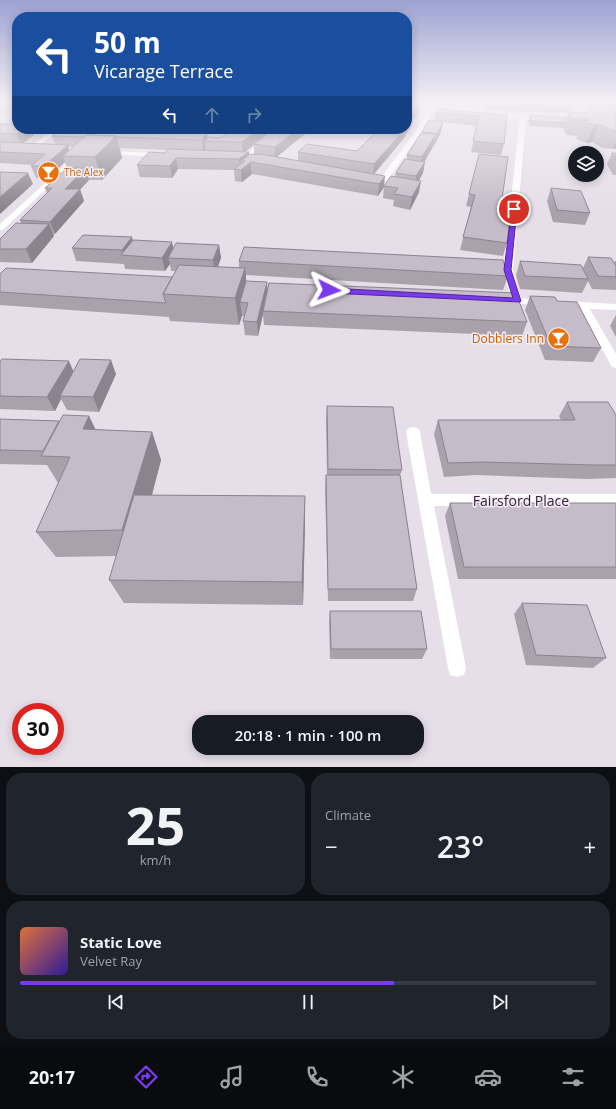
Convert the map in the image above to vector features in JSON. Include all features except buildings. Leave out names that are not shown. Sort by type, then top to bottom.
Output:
[{"type":"street","points":[[29,150],[46,138]]},
{"type":"street","points":[[252,160],[241,158],[271,138]]},
{"type":"street","points":[[366,180],[381,183],[414,138]]},
{"type":"street","points":[[517,301],[508,270],[521,138]]},
{"type":"street","points":[[22,150],[44,151]]},
{"type":"street","points":[[98,152],[169,155]]},
{"type":"street","points":[[0,228],[84,153]]},
{"type":"street","points":[[494,299],[616,307]]},
{"type":"street","points":[[584,306],[616,364]]},
{"type":"street","points":[[413,432],[457,668]]},
{"type":"street","name":"Fairsford Place","points":[[425,500],[616,500]]},
{"type":"shaded area","points":[[32,138],[60,138],[52,144],[25,143]]},
{"type":"place","name":"The Alex","points":[[49,172]]},
{"type":"place","name":"Dobblers Inn","points":[[559,338]]},
{"type":"route","points":[[329,290],[517,301],[508,270],[514,209]]}]
